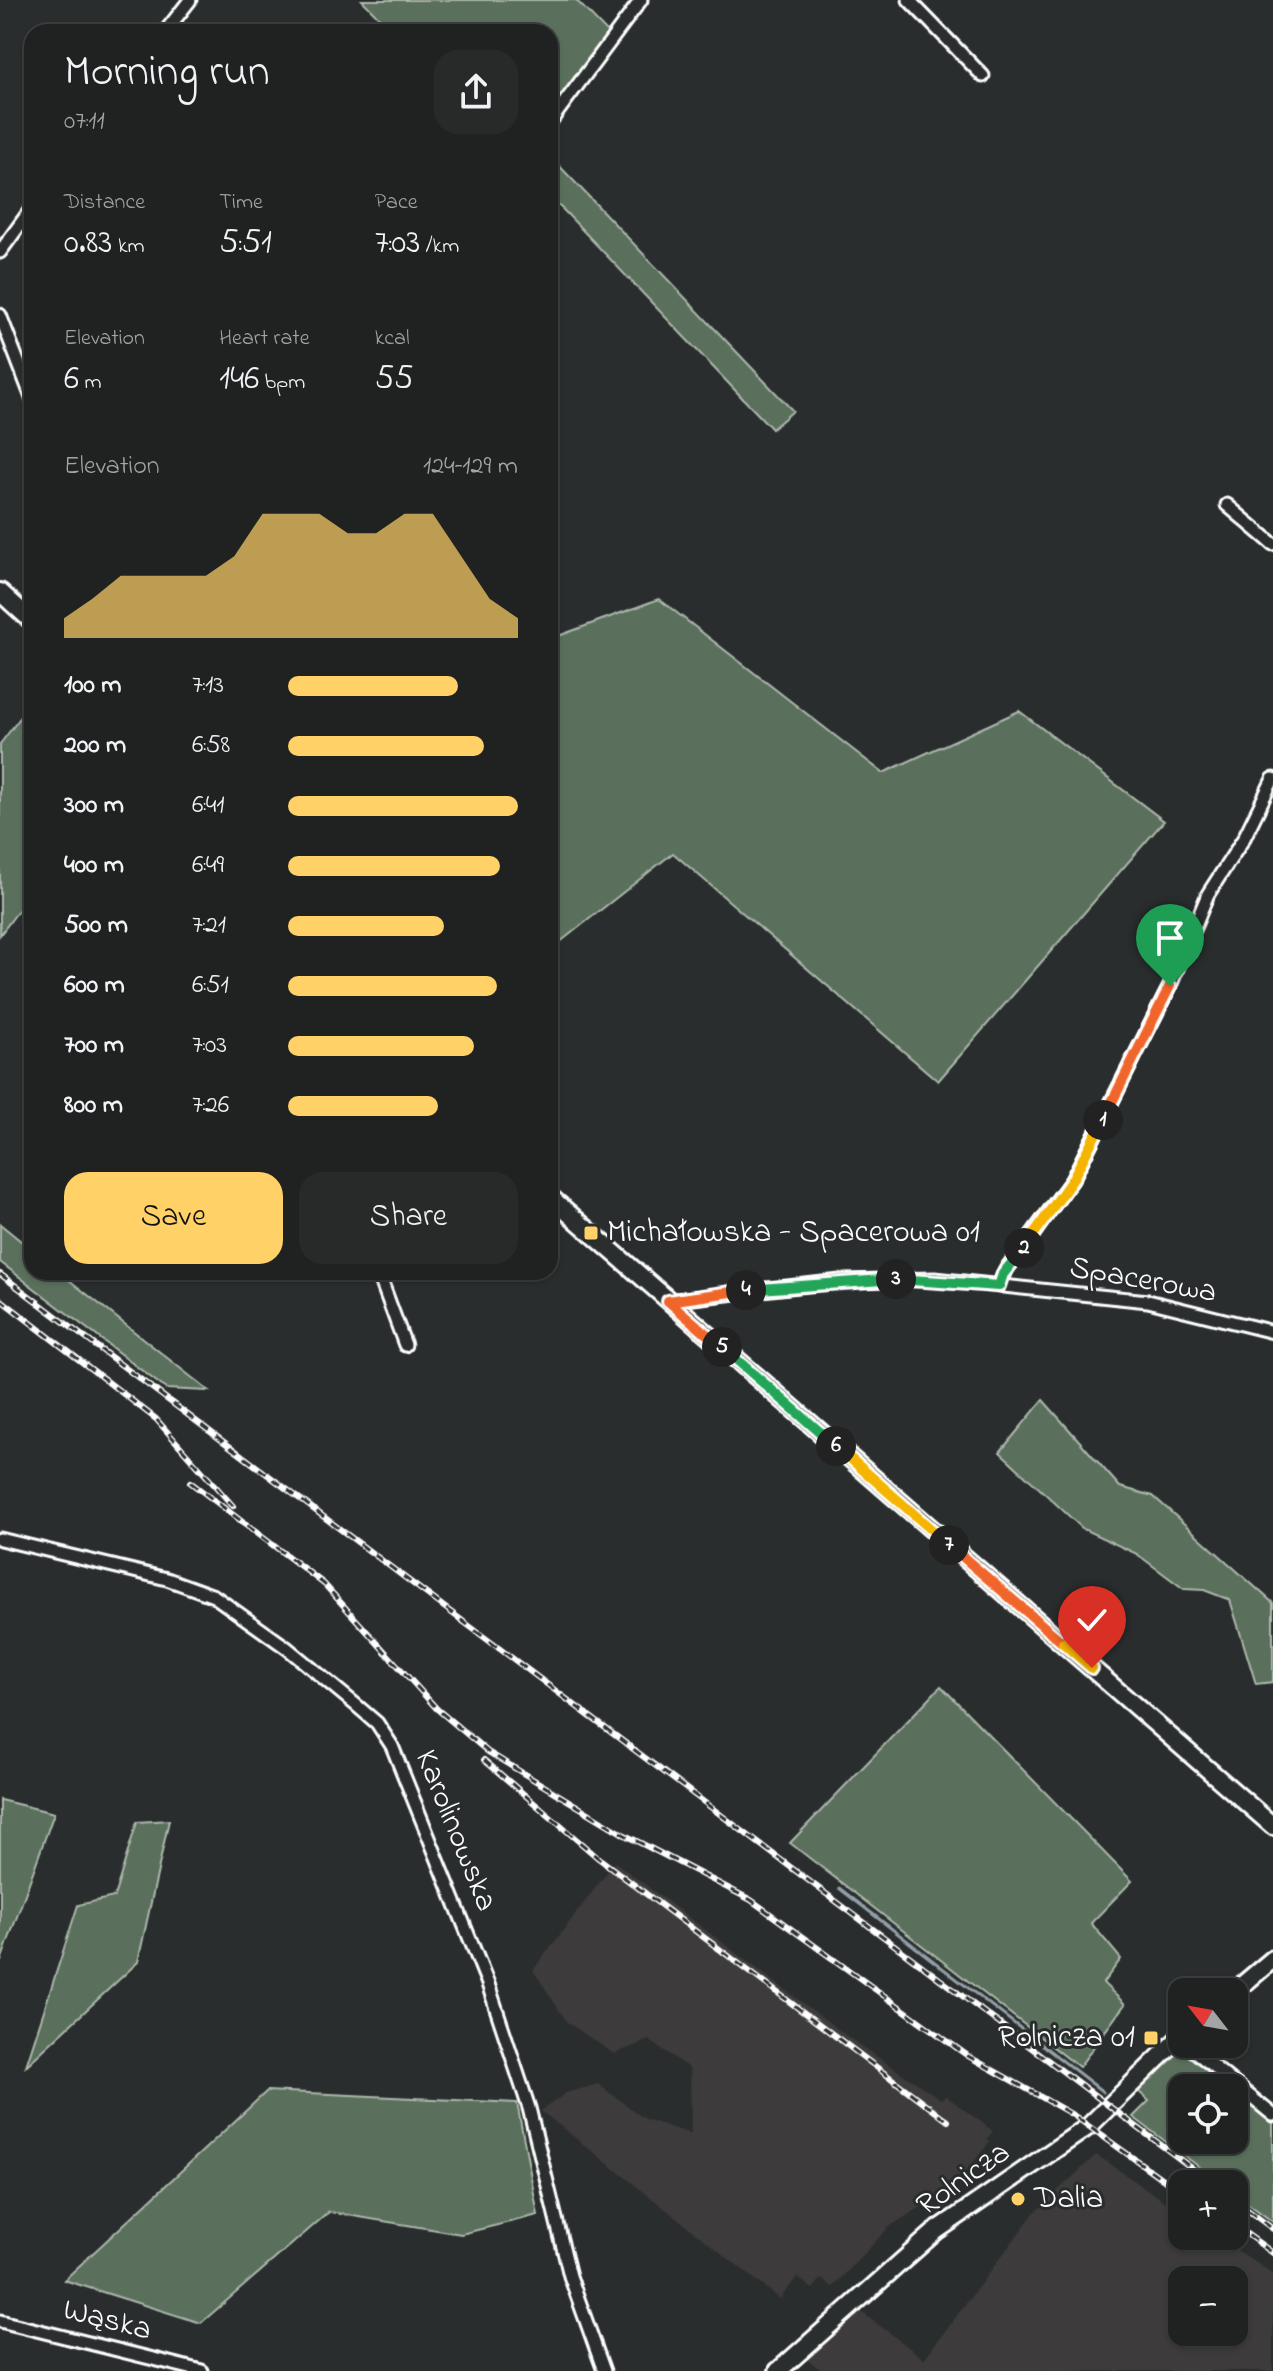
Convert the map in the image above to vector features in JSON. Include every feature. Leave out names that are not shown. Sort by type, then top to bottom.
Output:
[{"type":"street","points":[[171,24],[190,0]]},
{"type":"street","points":[[558,111],[641,0]]},
{"type":"street","points":[[909,0],[983,76]]},
{"type":"street","points":[[0,252],[24,219]]},
{"type":"street","points":[[0,315],[24,377]]},
{"type":"street","points":[[1227,505],[1273,544]]},
{"type":"street","points":[[0,592],[24,614]]},
{"type":"street","points":[[999,1286],[1007,1268],[1043,1223],[1084,1158],[1170,986],[1204,903],[1254,819],[1273,779]]},
{"type":"street","points":[[558,1204],[1273,1826]]},
{"type":"street","name":"Spacerowa","points":[[668,1301],[840,1281],[935,1279],[1148,1301],[1273,1332]]},
{"type":"street","points":[[381,1280],[405,1345]]},
{"type":"street","name":"Karolinowska","points":[[0,1539],[167,1579],[214,1596],[287,1648],[377,1723],[392,1746],[488,1984],[529,2108],[570,2276],[604,2371]]},
{"type":"street","points":[[1248,1980],[1273,1959]]},
{"type":"street","name":"Rolnicza","points":[[778,2371],[936,2231],[1089,2126],[1168,2052]]},
{"type":"street","points":[[1205,2058],[1273,2115]]},
{"type":"street","name":"Wąska","points":[[0,2321],[202,2371]]},
{"type":"shaded area","points":[[615,1862],[859,2045],[941,2099],[946,2096],[993,2131],[987,2139],[990,2141],[955,2186],[889,2227],[833,2287],[821,2279],[813,2289],[797,2277],[780,2299],[541,2111],[566,2093],[598,2084],[645,2119],[691,2134],[690,2069],[649,2040],[614,2054],[567,2022],[533,1970]]},
{"type":"shaded area","points":[[1096,2155],[1168,2204],[1168,2250],[1237,2250],[1273,2274],[1273,2371],[823,2371],[805,2358],[859,2310],[924,2359],[1034,2213]]},
{"type":"green space","points":[[362,0],[576,0],[610,35],[558,105],[558,24],[385,24]]},
{"type":"green space","points":[[558,164],[793,411],[772,429],[558,204]]},
{"type":"green space","points":[[659,599],[883,773],[1019,711],[1164,821],[938,1081],[673,853],[558,944],[558,636]]},
{"type":"green space","points":[[24,712],[24,903],[0,935],[0,744]]},
{"type":"green space","points":[[0,1224],[24,1244],[24,1280],[69,1280],[209,1391],[166,1389],[0,1262]]},
{"type":"green space","points":[[1043,1400],[1120,1487],[1153,1496],[1273,1603],[1273,1682],[1256,1684],[1230,1600],[1204,1590],[1184,1589],[1137,1554],[1083,1529],[1000,1452]]},
{"type":"green space","points":[[941,1686],[1132,1881],[1091,1923],[1121,1959],[1103,1983],[1125,2004],[1079,2067],[790,1843]]},
{"type":"green space","points":[[0,1800],[54,1813],[0,1964]]},
{"type":"green space","points":[[169,1820],[138,1962],[26,2066],[78,1905],[114,1897],[137,1822]]},
{"type":"green space","points":[[1172,2058],[1191,2058],[1213,2074],[1168,2074],[1168,2143],[1133,2117],[1149,2101],[1137,2090]]},
{"type":"green space","points":[[267,2091],[517,2103],[538,2215],[461,2234],[329,2212],[201,2323],[64,2280]]},
{"type":"green space","points":[[1248,2100],[1273,2121],[1273,2222],[1248,2203],[1248,2170],[1203,2170],[1182,2154],[1248,2154]]},
{"type":"waterway","points":[[839,1888],[1103,2092]]},
{"type":"railway","points":[[0,1274],[1194,2170]]},
{"type":"railway","points":[[0,1299],[156,1419],[233,1506]]},
{"type":"railway","points":[[190,1482],[324,1584],[437,1709],[488,1752],[625,1835],[751,1900],[968,2056],[1073,2115],[1168,2183]]},
{"type":"railway","points":[[484,1760],[597,1857],[948,2121]]},
{"type":"railway","points":[[1248,2210],[1273,2229]]},
{"type":"railway","points":[[1248,2235],[1273,2253]]},
{"type":"place","name":"Michałowska - Spacerowa 01","points":[[591,1233]]},
{"type":"place","name":"Rolnicza 01","points":[[1151,2038]]},
{"type":"place","name":"Dalia","points":[[1018,2199]]},
{"type":"route","points":[[1092,1668],[668,1301],[840,1281],[906,1278],[999,1286],[1007,1268],[1072,1180],[1170,986]]}]
